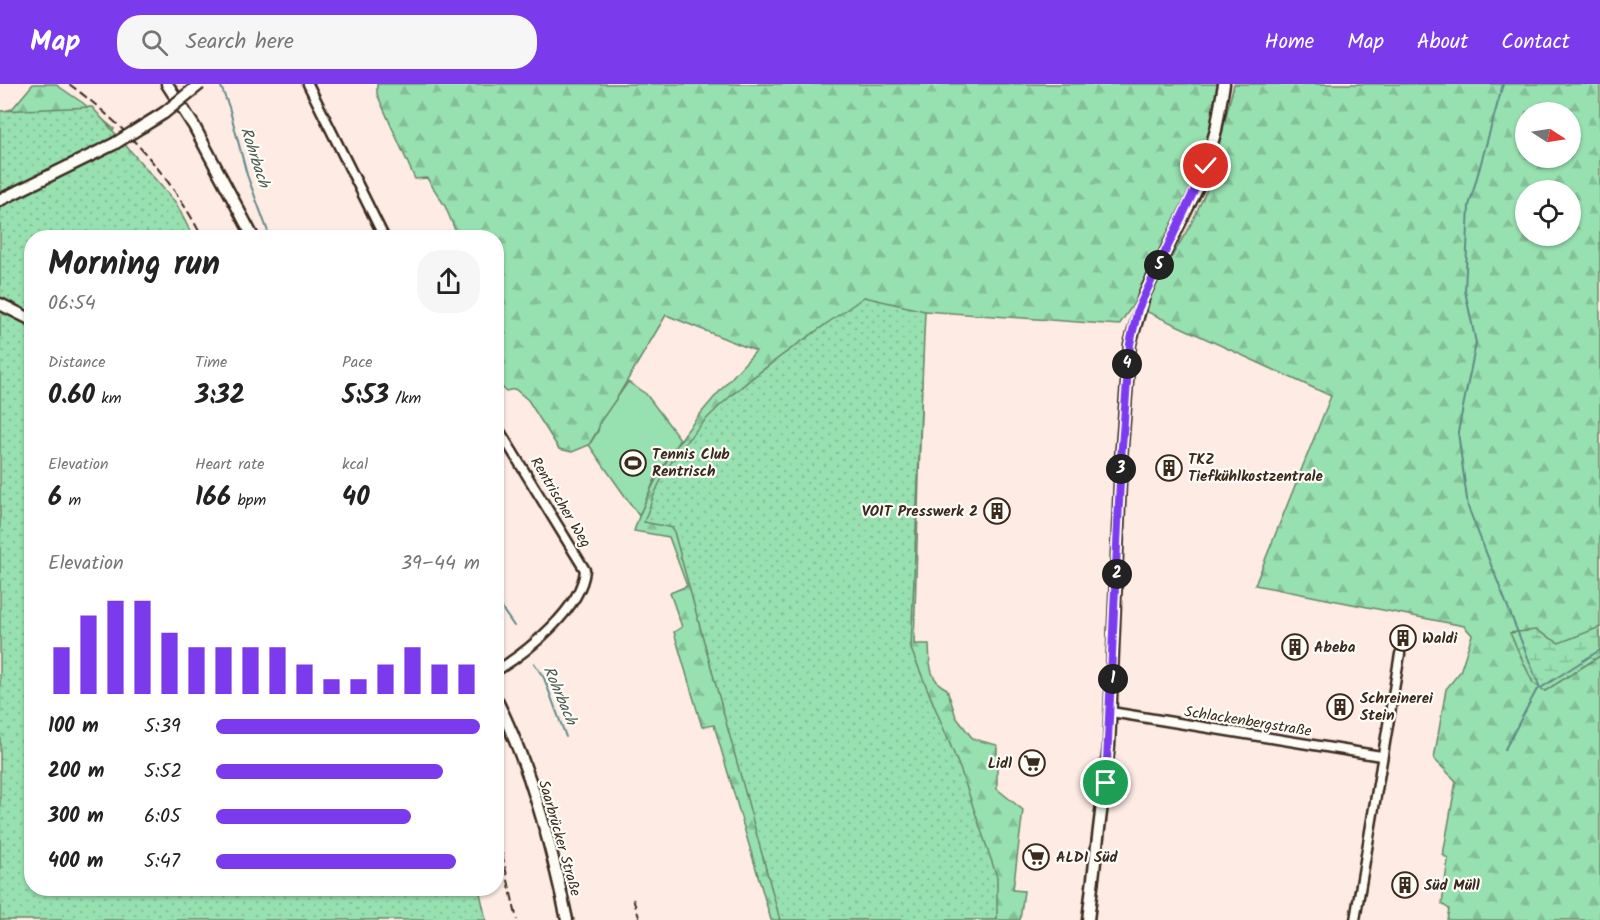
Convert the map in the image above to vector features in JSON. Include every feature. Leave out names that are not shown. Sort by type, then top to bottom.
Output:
[{"type":"main road","points":[[167,84],[194,126],[249,230]]},
{"type":"main road","points":[[0,200],[114,144],[164,113],[201,84]]},
{"type":"main road","points":[[1088,920],[1106,783],[1126,378],[1133,327],[1145,293],[1201,181],[1216,130],[1224,84]]},
{"type":"main road","points":[[0,304],[24,316]]},
{"type":"main road","name":"Saarbrücker Straße","points":[[504,716],[519,747],[549,841],[567,920]]},
{"type":"main road","name":"Saarbrücker Straße","points":[[504,729],[523,765]]},
{"type":"street","points":[[308,84],[381,230]]},
{"type":"street","name":"Rentrischer Weg","points":[[504,437],[585,570],[580,591],[573,603],[543,633],[504,665]]},
{"type":"street","points":[[1354,920],[1400,654]]},
{"type":"street","name":"Schlackenbergstraße","points":[[1111,712],[1381,756]]},
{"type":"green space","points":[[33,84],[55,84],[83,103],[114,129],[26,181],[0,112],[12,109]]},
{"type":"green space","points":[[377,84],[1219,84],[1208,150],[1187,203],[1137,299],[1119,325],[924,311],[914,644],[929,644],[933,676],[947,689],[956,717],[973,739],[997,745],[997,789],[1023,810],[1013,890],[1024,891],[1020,920],[771,920],[714,725],[702,727],[674,632],[682,627],[670,593],[687,586],[669,537],[634,531],[644,505],[669,456],[701,413],[756,351],[666,315],[589,445],[572,452],[559,449],[528,400],[515,389],[506,391],[504,389],[504,230],[455,230],[445,206],[427,178],[415,179],[377,94]]},
{"type":"green space","points":[[1234,84],[1600,84],[1600,920],[1447,920],[1449,909],[1442,904],[1448,859],[1443,855],[1456,781],[1434,759],[1446,689],[1460,672],[1472,635],[1464,626],[1255,585],[1331,396],[1141,309],[1191,224],[1209,185]]},
{"type":"green space","points":[[92,107],[176,203],[190,230],[24,230],[24,896],[481,896],[486,920],[0,920],[0,111]]},
{"type":"green space","points":[[864,297],[925,311],[911,649],[961,771],[997,877],[997,920],[780,920],[673,528],[644,522],[659,484],[676,455],[698,428],[723,403],[779,357]]},
{"type":"green space","name":"Tennis Club Rentrisch","points":[[628,382],[646,394],[680,439],[654,481],[639,516],[589,445],[598,431],[600,422]]},
{"type":"green space","points":[[1600,627],[1600,656],[1545,691],[1533,683],[1510,633],[1536,630],[1559,643]]},
{"type":"waterway","name":"Rohrbach","points":[[220,84],[229,107],[247,175],[267,230]]},
{"type":"waterway","points":[[1503,84],[1469,206],[1465,291],[1476,343],[1458,432],[1468,507],[1540,688]]},
{"type":"waterway","name":"Rohrbach","points":[[504,612],[514,626]]},
{"type":"waterway","points":[[1505,749],[1536,691],[1600,650]]},
{"type":"waterway","name":"Rohrbach","points":[[534,663],[544,678],[566,737]]},
{"type":"railway","points":[[69,84],[109,116],[161,172],[198,230]]},
{"type":"railway","points":[[504,862],[517,920]]},
{"type":"railway","points":[[633,899],[640,920]]},
{"type":"place","name":"Tennis Club Rentrisch","points":[[633,463]]},
{"type":"place","name":"TKZ Tiefkühlkostzentrale","points":[[1169,468]]},
{"type":"place","name":"VOIT Presswerk 2","points":[[997,511]]},
{"type":"place","name":"Waldi","points":[[1403,638]]},
{"type":"place","name":"Abeba","points":[[1295,647]]},
{"type":"place","name":"Schreinerei Stein","points":[[1340,707]]},
{"type":"place","name":"Lidl","points":[[1032,763]]},
{"type":"place","name":"ALDI Süd","points":[[1036,857]]},
{"type":"place","name":"Süd Müll","points":[[1405,885]]},
{"type":"route","points":[[1106,783],[1126,367],[1138,309],[1195,195],[1206,166]]}]
